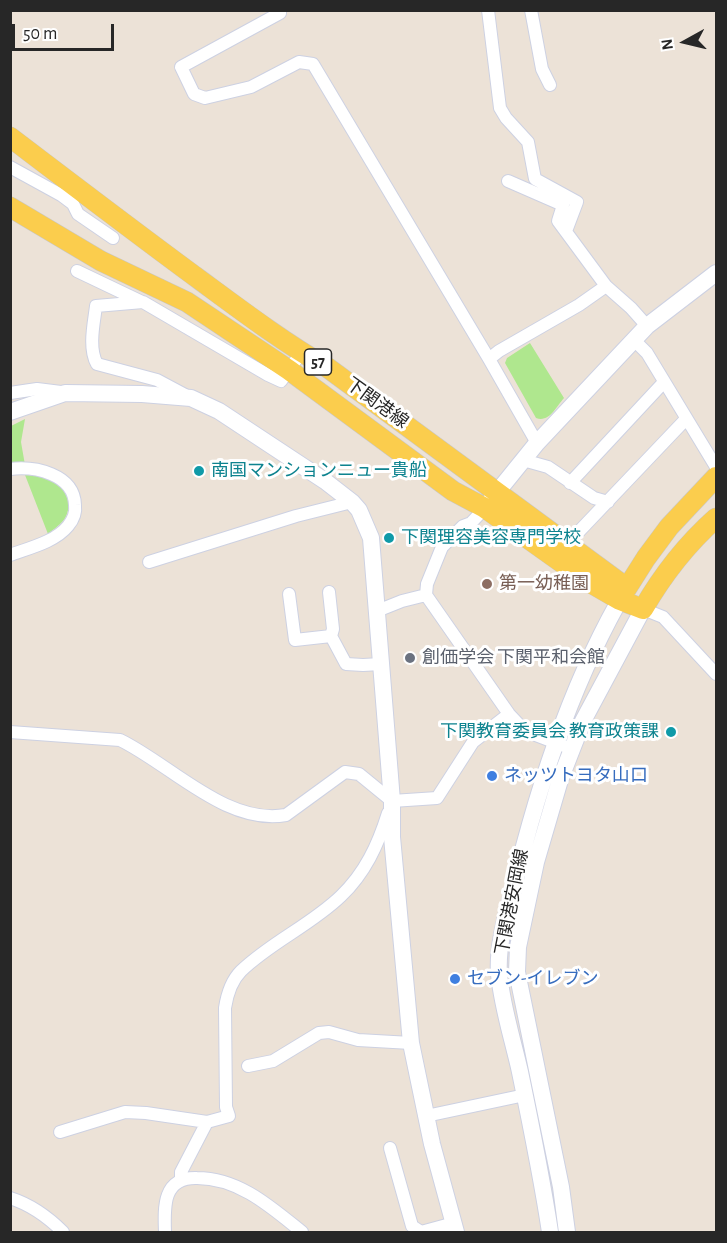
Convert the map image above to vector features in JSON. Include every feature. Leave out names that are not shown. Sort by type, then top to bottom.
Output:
[{"type":"main road","name":"下関港線","points":[[10,137],[110,244],[187,302],[289,370],[453,491],[485,508],[589,582],[623,594]]},
{"type":"main road","name":"下関港線","points":[[10,207],[110,244],[328,368],[568,543],[623,594],[643,609]]},
{"type":"main road","points":[[623,594],[645,558],[669,527],[717,477]]},
{"type":"main road","points":[[643,609],[656,588],[717,518]]},
{"type":"street","points":[[280,10],[280,13],[181,67],[194,94],[205,98],[251,87],[300,62],[313,64],[537,443]]},
{"type":"street","points":[[488,10],[500,108],[528,142],[535,179],[577,202],[566,231]]},
{"type":"street","points":[[531,10],[542,69],[550,85]]},
{"type":"street","points":[[10,167],[73,204],[78,214],[110,244]]},
{"type":"street","points":[[508,181],[563,205],[558,221],[606,286],[647,326]]},
{"type":"street","points":[[77,271],[143,302],[281,381],[301,353]]},
{"type":"street","points":[[564,746],[525,731],[509,714],[426,595],[427,584],[442,547],[485,508],[537,443],[647,326],[717,273]]},
{"type":"street","points":[[489,359],[579,305],[606,286]]},
{"type":"street","points":[[143,302],[96,306],[93,326],[94,360],[101,366],[157,380],[219,411],[325,481],[352,502],[359,510],[371,538],[392,801],[392,837],[411,1043],[426,1116],[455,1228],[421,1232],[412,1226],[390,1148]]},
{"type":"street","points":[[634,340],[647,353],[717,467]]},
{"type":"street","points":[[570,483],[664,382]]},
{"type":"street","points":[[10,393],[37,389],[65,393],[142,394],[191,398]]},
{"type":"street","points":[[10,412],[65,393]]},
{"type":"street","points":[[568,543],[686,419]]},
{"type":"street","points":[[523,460],[548,468],[594,498],[608,502]]},
{"type":"street","points":[[10,469],[44,472],[66,482],[73,492],[76,509],[73,518],[64,530],[53,538],[10,555]]},
{"type":"street","points":[[149,562],[296,516],[352,502]]},
{"type":"street","points":[[329,592],[333,630],[331,636],[346,663],[363,666],[381,664]]},
{"type":"street","points":[[289,594],[295,640],[331,636]]},
{"type":"street","name":"下関港安岡線","points":[[567,1233],[561,1187],[517,972],[518,947],[536,862],[560,780],[564,746],[579,686],[623,594]]},
{"type":"street","points":[[377,611],[426,595]]},
{"type":"street","points":[[643,609],[663,617],[717,674]]},
{"type":"street","name":"下関港安岡線","points":[[550,1233],[525,1095],[503,998],[499,973],[500,952],[505,920],[526,834],[564,746],[583,721],[643,609]]},
{"type":"street","points":[[10,732],[120,740],[171,773],[240,811],[276,817],[286,815],[345,772],[359,774],[392,801],[436,798],[473,742],[509,714]]},
{"type":"street","points":[[60,1132],[125,1112],[207,1122],[229,1116],[226,1107],[225,1008],[227,993],[240,972],[331,905],[353,883],[372,858],[392,801]]},
{"type":"street","points":[[248,1066],[273,1061],[319,1033],[329,1032],[358,1040],[411,1043]]},
{"type":"street","points":[[426,1116],[525,1095]]},
{"type":"street","points":[[181,1179],[181,1172],[207,1122]]},
{"type":"street","points":[[165,1233],[165,1203],[172,1186],[181,1179],[208,1178],[246,1191],[302,1233]]},
{"type":"street","points":[[10,1198],[50,1218],[63,1233]]},
{"type":"green space","points":[[530,343],[564,398],[552,413],[541,419],[536,418],[505,363],[507,358]]},
{"type":"green space","points":[[25,419],[21,442],[25,465],[11,463],[11,426]]},
{"type":"green space","points":[[25,475],[43,477],[53,481],[65,493],[68,504],[66,516],[48,534]]},
{"type":"place","name":"南国マンションニュー貴船","points":[[199,471]]},
{"type":"place","name":"下関理容美容専門学校","points":[[389,538]]},
{"type":"place","name":"第一幼稚園","points":[[487,584]]},
{"type":"place","name":"創価学会 下関平和会館","points":[[410,658]]},
{"type":"place","name":"下関教育委員会 教育政策課","points":[[671,732]]},
{"type":"place","name":"ネッツトヨタ山口","points":[[492,776]]},
{"type":"place","name":"セブン-イレブン","points":[[455,979]]}]
